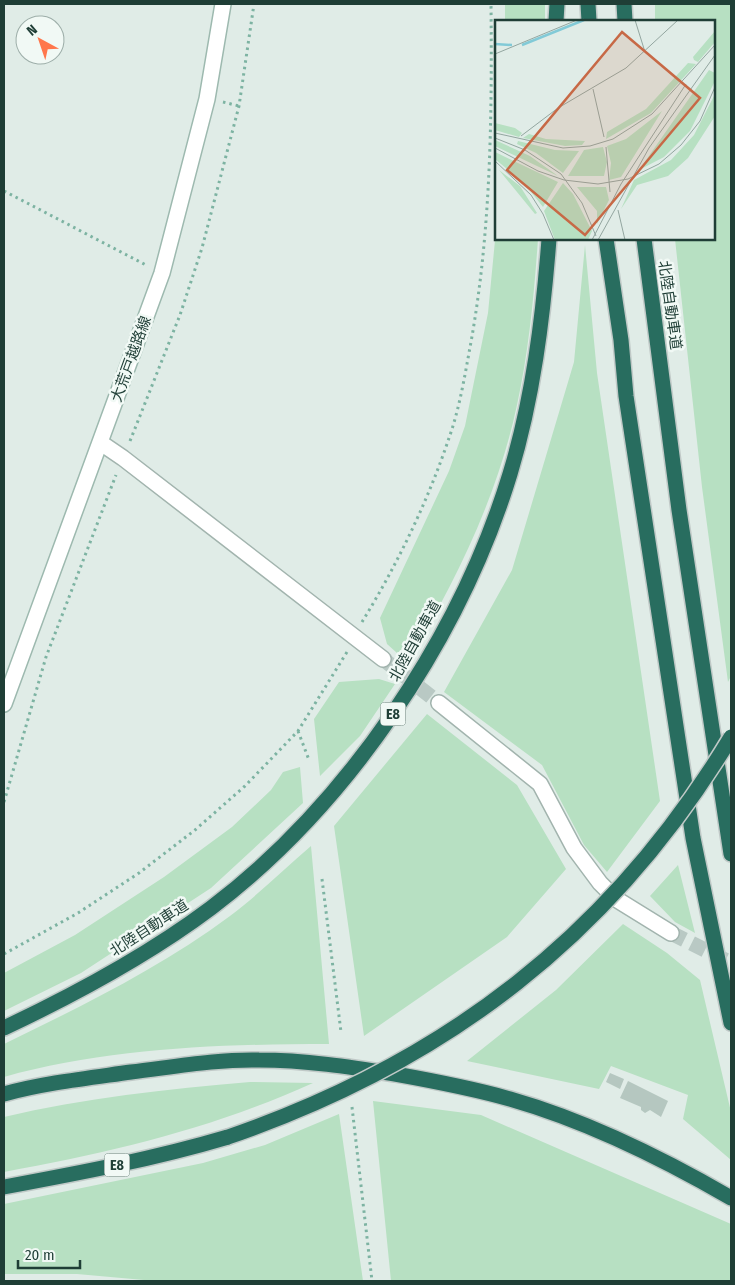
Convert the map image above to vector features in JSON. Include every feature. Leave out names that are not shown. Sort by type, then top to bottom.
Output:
[{"type":"highway","points":[[556,20],[557,4]]},
{"type":"highway","points":[[588,4],[588,20]]},
{"type":"highway","points":[[624,4],[626,20]]},
{"type":"highway","name":"北陸自動車道","points":[[4,1028],[51,1006],[166,940],[239,885],[279,850],[315,813],[394,714],[444,628],[482,550],[510,475],[527,408],[544,308],[549,240]]},
{"type":"highway","points":[[606,240],[630,425],[693,838],[730,1016]]},
{"type":"highway","name":"北陸自動車道","points":[[644,240],[679,510],[731,854]]},
{"type":"highway","name":"E8","points":[[4,1187],[116,1165],[228,1137],[312,1105],[362,1082],[425,1048],[476,1015],[521,982],[606,904],[675,824],[731,737]]},
{"type":"highway","points":[[4,1094],[97,1077],[182,1065],[258,1060],[319,1063],[377,1071],[456,1085],[511,1099],[568,1119],[668,1163],[731,1198]]},
{"type":"main road","name":"大荒戸越路線","points":[[4,704],[162,273],[207,99],[223,4]]},
{"type":"main road","points":[[101,443],[383,659]]},
{"type":"main road","points":[[439,703],[540,784],[574,848],[600,883],[616,899],[671,933]]},
{"type":"path","points":[[4,802],[46,657],[156,377],[202,248],[239,106],[254,4]]},
{"type":"path","points":[[4,954],[78,914],[139,873],[195,830],[245,786],[298,730],[346,655],[354,636],[405,545],[449,438],[466,370],[480,291],[487,209],[492,110],[492,4]]},
{"type":"path","points":[[4,191],[162,273]]},
{"type":"path","points":[[298,730],[310,760]]},
{"type":"path","points":[[322,879],[341,1032]]},
{"type":"path","points":[[352,1107],[372,1281]]},
{"type":"green space","points":[[505,4],[545,4],[545,20],[505,20]]},
{"type":"green space","points":[[655,4],[731,4],[731,676],[728,682],[702,487],[675,240],[715,240],[715,20],[655,20]]},
{"type":"green space","points":[[495,240],[538,240],[525,364],[509,439],[499,472],[487,505],[458,570],[442,602],[407,662],[387,644],[380,618],[449,471],[465,426],[488,313]]},
{"type":"green space","points":[[585,245],[597,373],[660,801],[607,872],[584,845],[542,765],[444,692],[512,570],[574,362]]},
{"type":"green space","points":[[379,679],[395,684],[360,736],[320,776],[314,719],[339,682]]},
{"type":"green space","points":[[427,714],[517,785],[566,869],[507,937],[364,1036],[334,826]]},
{"type":"green space","points":[[300,767],[303,803],[211,888],[81,973],[4,1011],[4,973],[75,935],[164,877],[232,827],[271,790],[283,772]]},
{"type":"green space","points":[[311,846],[329,1044],[206,1047],[124,1054],[43,1067],[4,1077],[4,1044],[91,1001],[176,953],[230,916]]},
{"type":"green space","points":[[678,865],[695,933],[675,922],[650,896]]},
{"type":"green space","points":[[623,924],[667,953],[700,980],[731,1112],[731,1160],[683,1119],[688,1095],[611,1066],[599,1089],[467,1061],[556,990]]},
{"type":"green space","points":[[250,1082],[313,1083],[237,1114],[161,1137],[84,1156],[4,1172],[4,1117],[65,1104],[126,1095]]},
{"type":"green space","points":[[373,1101],[481,1115],[731,1224],[731,1281],[391,1281]]},
{"type":"green space","points":[[339,1114],[363,1281],[155,1281],[77,1274],[4,1274],[4,1204],[203,1163],[265,1145]]},
{"type":"building","points":[[610,1073],[624,1079],[620,1089],[606,1082]]},
{"type":"building","points":[[628,1081],[668,1101],[661,1117],[650,1110],[645,1113],[641,1110],[641,1107],[620,1098]]},
{"type":"tunnel","points":[[383,659],[439,703]]},
{"type":"tunnel","points":[[671,933],[731,963]]}]
